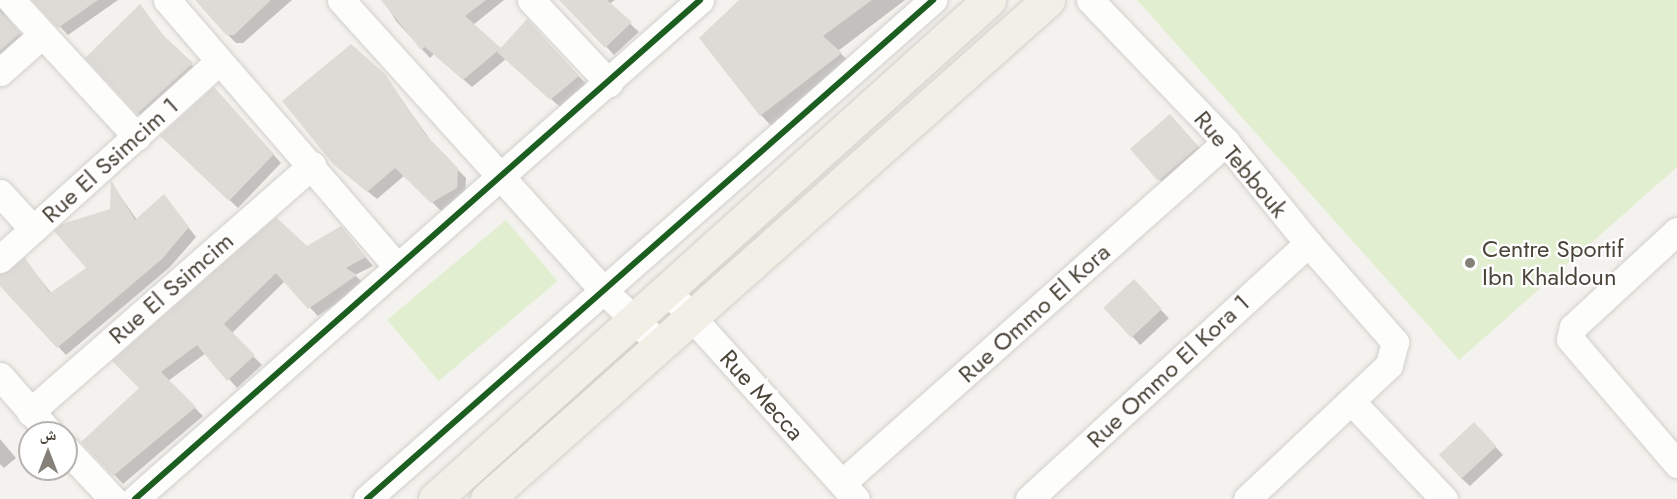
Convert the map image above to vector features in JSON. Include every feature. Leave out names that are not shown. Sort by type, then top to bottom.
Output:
[{"type":"main road","points":[[435,499],[989,0]]},
{"type":"main road","points":[[487,499],[661,345],[691,315],[1048,0]]},
{"type":"street","points":[[11,0],[137,137]]},
{"type":"street","points":[[341,0],[602,289],[661,345]]},
{"type":"street","points":[[531,0],[609,83]]},
{"type":"street","points":[[135,499],[396,265],[609,83],[700,0]]},
{"type":"street","points":[[367,499],[602,289],[933,0]]},
{"type":"street","name":"Rue Tebbouk","points":[[1090,0],[1226,142],[1308,243],[1389,331],[1395,352],[1389,365],[1351,401]]},
{"type":"street","points":[[174,2],[219,61],[312,165],[396,265]]},
{"type":"street","points":[[0,72],[42,34]]},
{"type":"street","name":"Rue El Ssimcim 1","points":[[0,259],[219,61]]},
{"type":"street","name":"Rue Ommo El Kora","points":[[849,491],[1226,142]]},
{"type":"street","name":"Rue El Ssimcim","points":[[30,412],[312,165]]},
{"type":"street","points":[[0,194],[33,229]]},
{"type":"street","points":[[1677,231],[1573,327],[1570,339],[1573,347],[1677,464]]},
{"type":"street","name":"Rue Ommo El Kora 1","points":[[1029,499],[1308,243]]},
{"type":"street","name":"Rue Mecca","points":[[668,291],[849,491]]},
{"type":"street","points":[[0,376],[39,421]]},
{"type":"street","points":[[1247,499],[1351,401],[1444,499]]},
{"type":"street","points":[[78,462],[114,499]]},
{"type":"green space","name":"Centre Sportif Ibn Khaldoun","points":[[1137,0],[1677,0],[1677,167],[1459,360]]},
{"type":"green space","points":[[506,220],[557,281],[439,381],[387,320]]},
{"type":"building","points":[[32,0],[98,0],[58,28]]},
{"type":"building","points":[[195,0],[271,0],[234,35],[226,35]]},
{"type":"building","points":[[381,0],[486,0],[465,16],[501,48],[463,80],[425,47],[421,50]]},
{"type":"building","points":[[559,0],[607,0],[632,22],[605,48]]},
{"type":"building","points":[[739,0],[872,0],[823,36],[842,53],[760,116],[699,38]]},
{"type":"building","points":[[140,4],[163,35],[193,63],[137,114],[85,58]]},
{"type":"building","points":[[0,11],[20,33],[0,51]]},
{"type":"building","points":[[527,19],[579,76],[550,100],[497,52]]},
{"type":"building","points":[[351,44],[385,74],[426,135],[458,168],[457,188],[431,203],[395,168],[367,192],[333,164],[282,101]]},
{"type":"building","points":[[214,87],[274,154],[229,201],[160,136]]},
{"type":"building","points":[[1170,114],[1198,146],[1158,181],[1130,149]]},
{"type":"building","points":[[111,180],[135,220],[164,194],[189,227],[162,259],[57,348],[0,286],[0,274],[25,258],[50,293],[86,268],[54,231],[62,224],[110,209]]},
{"type":"building","points":[[276,217],[307,246],[341,226],[366,257],[346,268],[357,275],[308,309],[276,273],[224,324],[255,355],[227,381],[197,345],[161,372],[196,407],[113,476],[81,442],[139,388],[112,361]]},
{"type":"building","points":[[1134,279],[1162,309],[1131,338],[1103,308]]},
{"type":"building","points":[[1474,422],[1497,446],[1461,479],[1439,455]]},
{"type":"cycle path","points":[[135,499],[700,0]]},
{"type":"cycle path","points":[[367,499],[933,0]]},
{"type":"place","name":"Centre Sportif Ibn Khaldoun","points":[[1470,263]]}]
